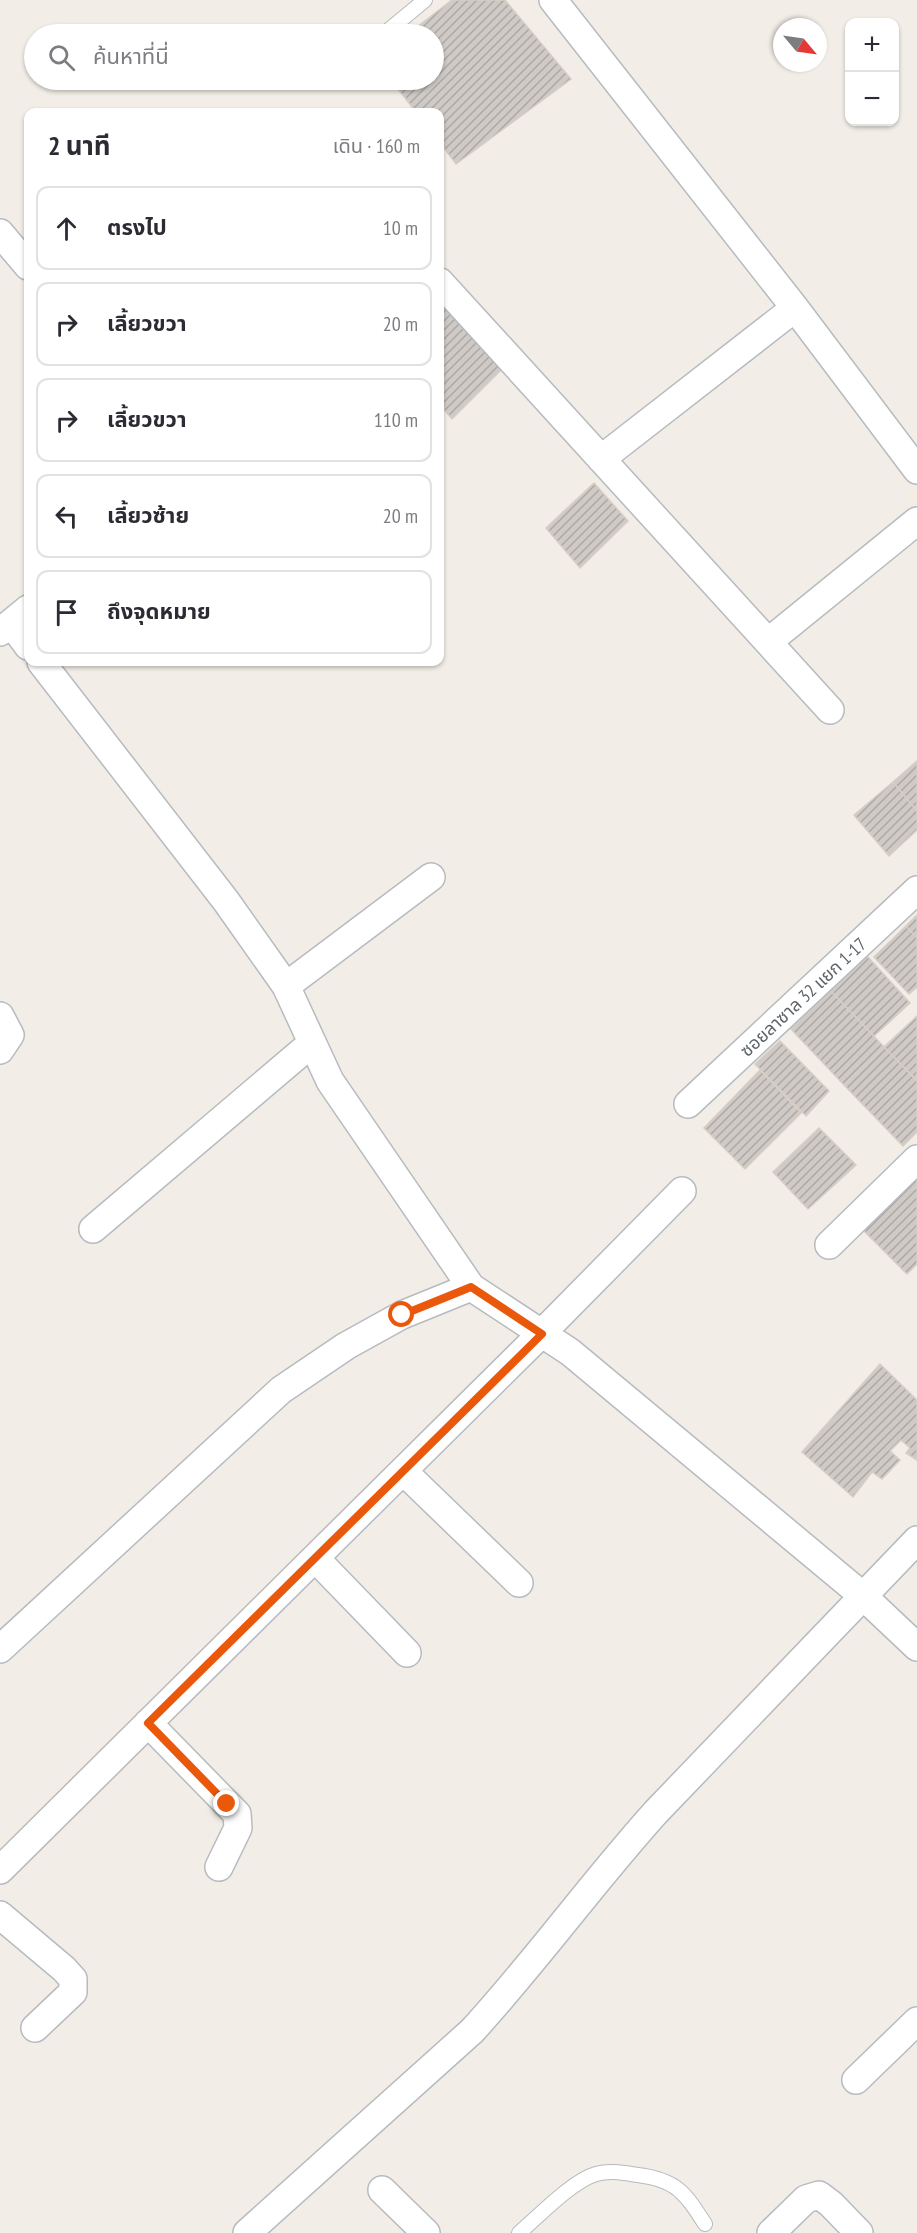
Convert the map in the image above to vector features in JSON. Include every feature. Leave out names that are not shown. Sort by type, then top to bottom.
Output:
[{"type":"street","points":[[553,0],[795,308],[917,470]]},
{"type":"street","points":[[0,233],[24,261]]},
{"type":"street","points":[[444,286],[830,710]]},
{"type":"street","points":[[601,459],[795,308]]},
{"type":"street","points":[[768,642],[917,521]]},
{"type":"street","points":[[13,621],[24,639]]},
{"type":"street","points":[[44,666],[226,901],[286,986],[330,1081],[471,1287],[570,1352],[864,1596],[917,1647]]},
{"type":"street","points":[[286,986],[430,877]]},
{"type":"street","name":"ซอยลาซาล 32 แยก 1-17","points":[[688,1104],[917,890]]},
{"type":"street","points":[[0,1016],[10,1035],[0,1050]]},
{"type":"street","points":[[93,1229],[312,1042]]},
{"type":"street","points":[[829,1245],[917,1159]]},
{"type":"street","points":[[0,1870],[542,1334],[682,1191]]},
{"type":"street","points":[[0,1649],[281,1390],[346,1346],[402,1315],[471,1287]]},
{"type":"street","points":[[403,1472],[519,1583]]},
{"type":"street","points":[[248,2233],[472,2031],[635,1834],[917,1540]]},
{"type":"street","points":[[315,1558],[407,1653]]},
{"type":"street","points":[[148,1723],[237,1814],[238,1828],[219,1867]]},
{"type":"street","points":[[0,1915],[73,1979],[73,1992],[35,2028]]},
{"type":"street","points":[[856,2080],[917,2021]]},
{"type":"street","points":[[382,2190],[426,2233]]},
{"type":"street","points":[[771,2233],[806,2199],[819,2195],[859,2233]]},
{"type":"lane","points":[[396,24],[425,0]]},
{"type":"lane","points":[[519,2233],[577,2183],[596,2174],[613,2171],[656,2177],[675,2185],[685,2194],[705,2224]]},
{"type":"building","points":[[452,0],[505,0],[571,79],[456,164],[444,148],[444,108],[413,108],[399,90],[444,90],[444,24],[421,24]]},
{"type":"building","points":[[444,307],[502,369],[452,419],[444,410]]},
{"type":"building","points":[[594,483],[628,521],[580,568],[546,528]]},
{"type":"building","points":[[917,761],[917,811],[893,782]]},
{"type":"building","points":[[893,782],[917,811],[917,830],[889,856],[854,815]]},
{"type":"building","points":[[917,915],[917,938],[906,926]]},
{"type":"building","points":[[906,926],[917,938],[917,987],[909,994],[874,957]]},
{"type":"building","points":[[867,956],[910,1003],[874,1036],[830,990]]},
{"type":"building","points":[[830,990],[884,1047],[844,1085],[791,1029]]},
{"type":"building","points":[[917,1016],[917,1080],[884,1047]]},
{"type":"building","points":[[780,1041],[829,1091],[806,1116],[755,1064]]},
{"type":"building","points":[[884,1047],[917,1081],[917,1132],[903,1146],[844,1085]]},
{"type":"building","points":[[760,1070],[801,1113],[745,1169],[704,1128]]},
{"type":"building","points":[[819,1128],[856,1165],[808,1209],[773,1172]]},
{"type":"building","points":[[917,1176],[917,1264],[907,1274],[863,1230]]},
{"type":"building","points":[[880,1364],[917,1400],[917,1460],[906,1453],[910,1448],[901,1440],[890,1451],[900,1460],[882,1479],[872,1472],[853,1497],[802,1452]]},
{"type":"route","points":[[227,1804],[148,1723],[542,1334],[471,1287],[402,1315]]}]
